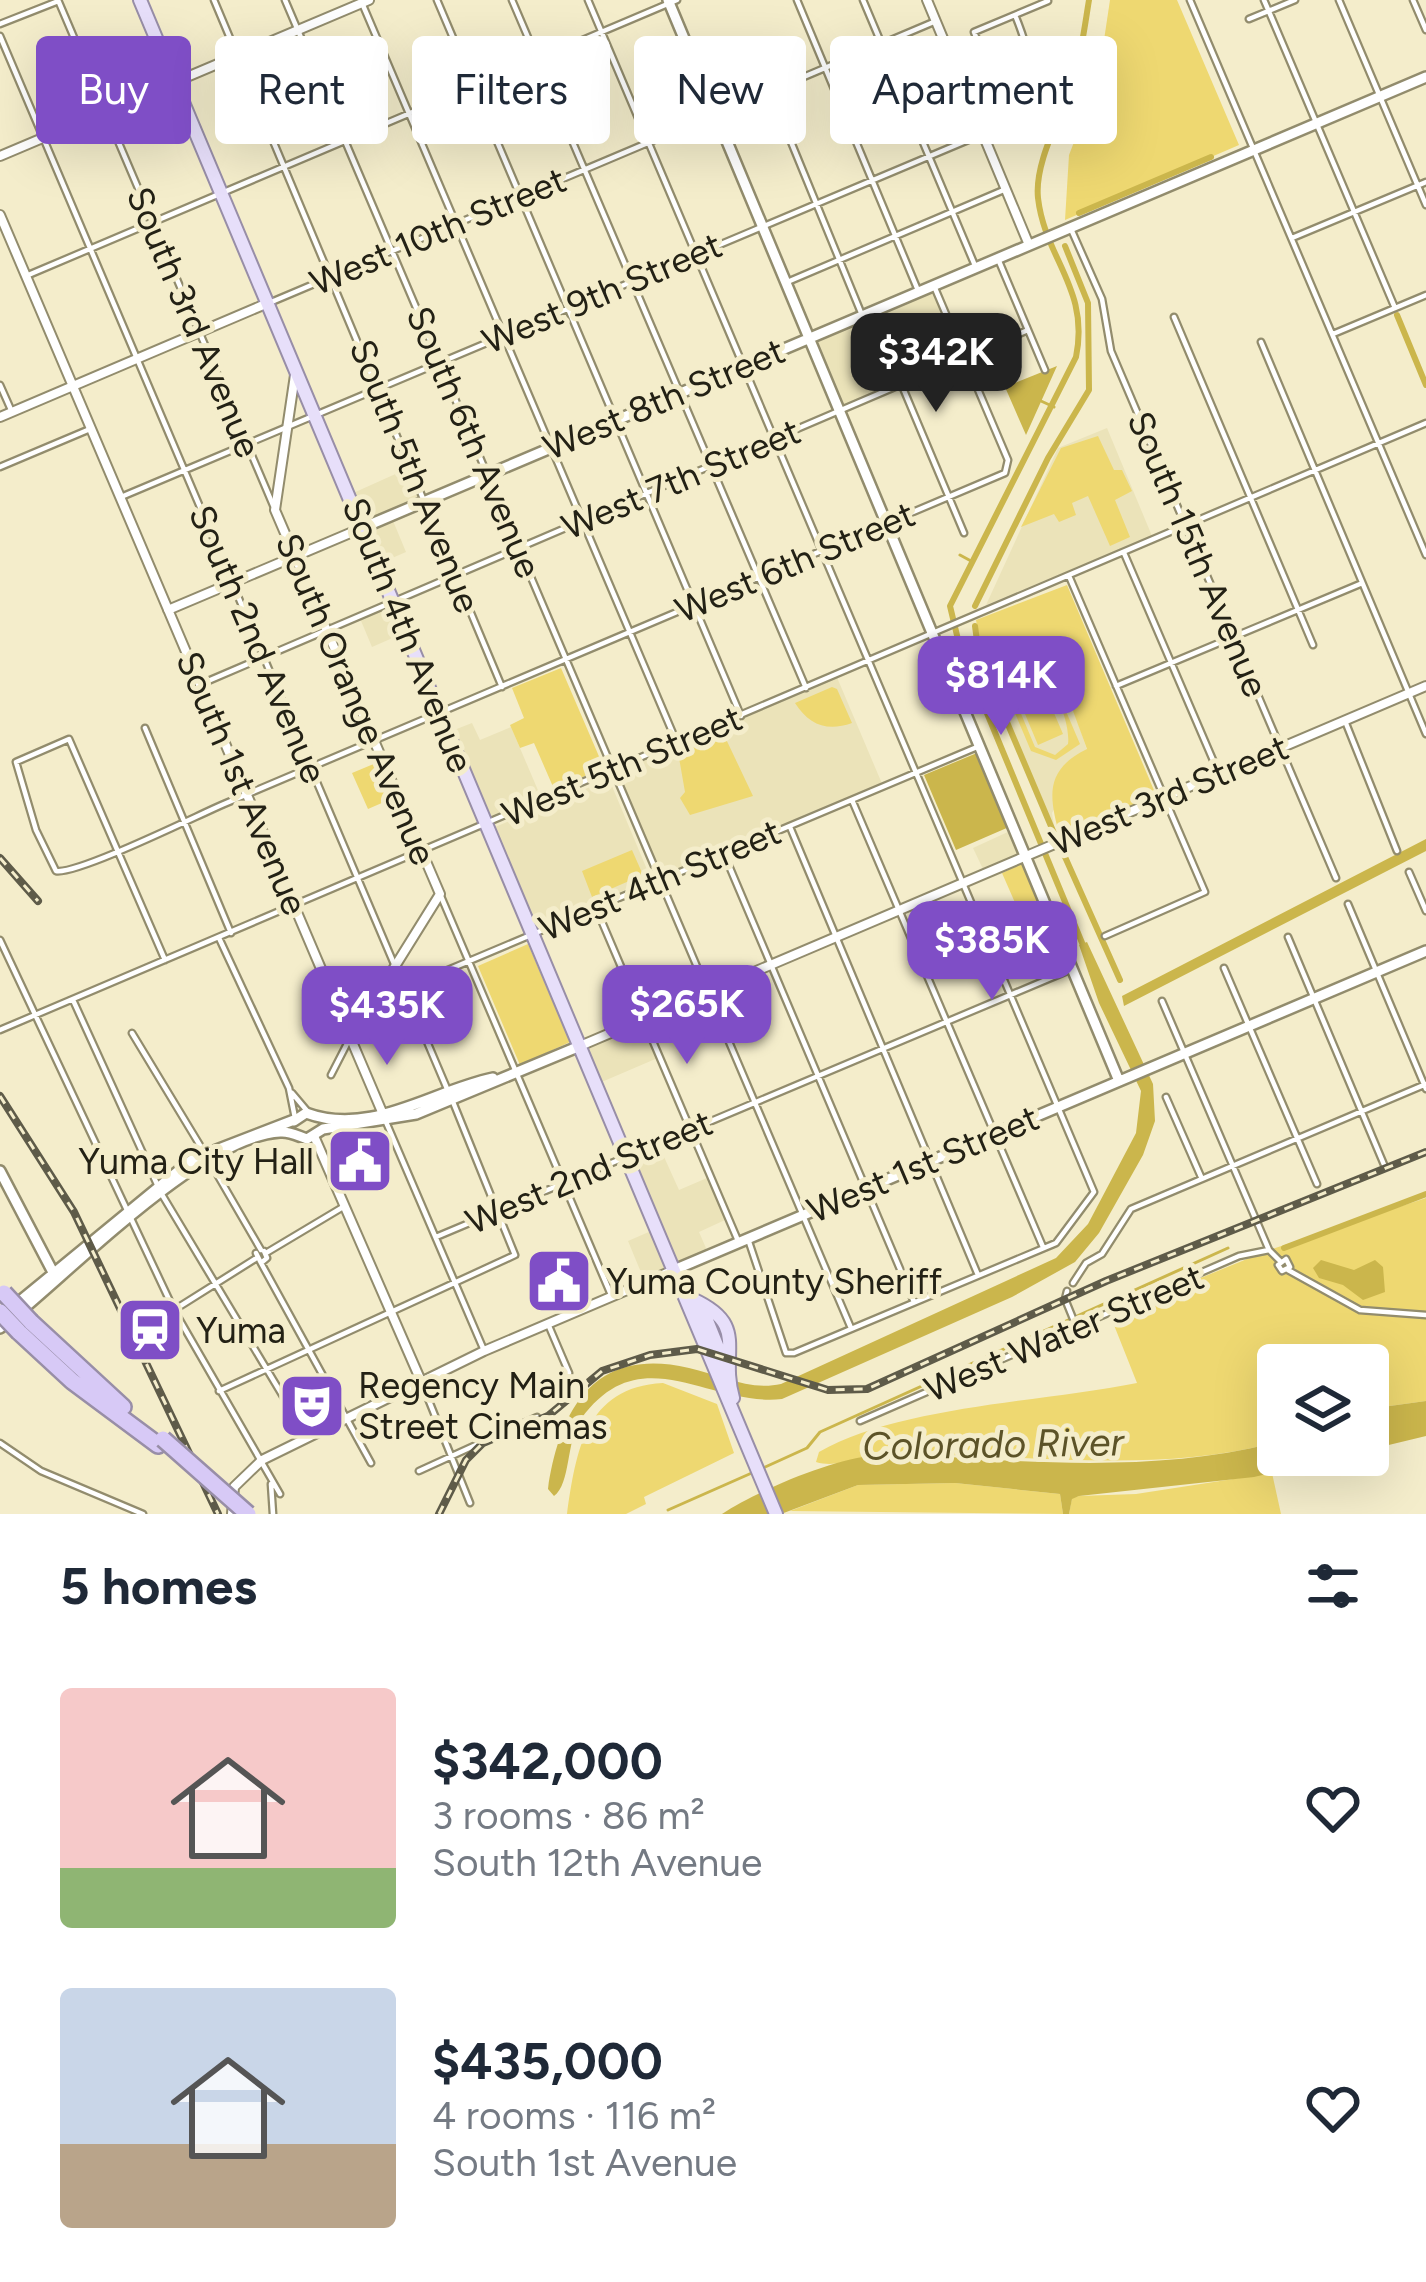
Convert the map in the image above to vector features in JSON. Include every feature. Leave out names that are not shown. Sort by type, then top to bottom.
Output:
[{"type":"highway","points":[[2,1290],[25,1327]]},
{"type":"highway","points":[[0,1314],[25,1327],[248,1514]]},
{"type":"highway","points":[[160,1442],[233,1509]]},
{"type":"main road","name":"South 4th Avenue","points":[[140,0],[155,36]]},
{"type":"main road","points":[[671,1],[685,36]]},
{"type":"main road","name":"West 8th Street","points":[[362,528],[1426,77]]},
{"type":"main road","name":"South 4th Avenue","points":[[191,120],[674,1270]]},
{"type":"main road","points":[[728,144],[1124,1079]]},
{"type":"main road","name":"West 1st Street","points":[[674,1270],[1426,951]]},
{"type":"main road","points":[[207,1156],[271,1134],[308,1136],[384,1119],[580,1046]]},
{"type":"main road","points":[[0,1314],[207,1156],[311,1115],[331,1121],[384,1119]]},
{"type":"main road","points":[[308,1136],[311,1115]]},
{"type":"main road","points":[[295,1119],[308,1136]]},
{"type":"main road","points":[[0,1172],[44,1254],[51,1278]]},
{"type":"main road","points":[[0,1183],[51,1278]]},
{"type":"main road","points":[[0,1328],[77,1253],[130,1214]]},
{"type":"main road","points":[[44,1254],[59,1261],[77,1253]]},
{"type":"main road","points":[[674,1270],[696,1301],[728,1398],[776,1508]]},
{"type":"main road","points":[[674,1270],[723,1376]]},
{"type":"main road","points":[[696,1301],[718,1310],[726,1324],[723,1376]]},
{"type":"street","points":[[0,24],[59,0]]},
{"type":"street","name":"South 3rd Avenue","points":[[59,0],[73,36]]},
{"type":"street","name":"South 5th Avenue","points":[[214,0],[229,36]]},
{"type":"street","name":"South 6th Avenue","points":[[286,0],[301,36]]},
{"type":"street","points":[[437,0],[452,36]]},
{"type":"street","points":[[512,0],[527,36]]},
{"type":"street","points":[[588,0],[634,109]]},
{"type":"street","points":[[797,0],[830,80]]},
{"type":"street","points":[[863,0],[879,36]]},
{"type":"street","points":[[927,0],[942,36]]},
{"type":"street","points":[[1190,0],[1426,554]]},
{"type":"street","points":[[1264,0],[1395,308]]},
{"type":"street","points":[[1250,20],[1295,0]]},
{"type":"street","points":[[1339,0],[1426,205]]},
{"type":"street","points":[[1414,0],[1426,30]]},
{"type":"street","points":[[284,36],[364,1],[677,743]]},
{"type":"street","points":[[590,36],[671,1]]},
{"type":"street","points":[[976,36],[974,32],[1048,1]]},
{"type":"street","points":[[1015,15],[1023,36]]},
{"type":"street","name":"West 10th Street","points":[[901,36],[936,21]]},
{"type":"street","name":"South 2nd Avenue","points":[[0,36],[36,121]]},
{"type":"street","name":"West 10th Street","points":[[806,76],[830,66]]},
{"type":"street","points":[[388,122],[412,112]]},
{"type":"street","points":[[0,156],[36,141]]},
{"type":"street","name":"South 2nd Avenue","points":[[46,144],[516,1252]]},
{"type":"street","name":"South 3rd Avenue","points":[[117,144],[275,510]]},
{"type":"street","name":"South 5th Avenue","points":[[275,144],[502,687]]},
{"type":"street","points":[[26,276],[336,144]]},
{"type":"street","name":"South 6th Avenue","points":[[347,144],[851,1328]]},
{"type":"street","points":[[498,144],[741,716]]},
{"type":"street","points":[[573,144],[806,688]]},
{"type":"street","name":"West 10th Street","points":[[0,417],[643,144]]},
{"type":"street","points":[[596,908],[743,1241],[786,1353],[1043,1248],[1065,1236],[1094,1192],[649,144]]},
{"type":"street","points":[[792,144],[964,533]]},
{"type":"street","points":[[857,144],[918,292]]},
{"type":"street","points":[[923,144],[976,268]]},
{"type":"street","name":"West 9th Street","points":[[121,496],[960,144]]},
{"type":"street","points":[[987,144],[1029,245]]},
{"type":"street","points":[[1292,238],[1426,182]]},
{"type":"street","points":[[785,283],[1006,189]]},
{"type":"street","name":"South 1st Avenue","points":[[0,215],[484,1351]]},
{"type":"street","name":"South 15th Avenue","points":[[1070,227],[1102,299],[1112,351],[1336,878]]},
{"type":"street","points":[[998,259],[1045,370]]},
{"type":"street","points":[[933,286],[965,358]]},
{"type":"street","points":[[1333,334],[1426,295]]},
{"type":"street","points":[[1174,317],[1313,645]]},
{"type":"street","name":"West 7th Street","points":[[200,684],[1028,330]]},
{"type":"street","points":[[1262,342],[1426,734]]},
{"type":"street","name":"West 6th Street","points":[[116,850],[69,739],[16,762],[41,845],[59,872],[116,850],[567,660],[1009,468],[965,358]]},
{"type":"street","name":"South Orange Avenue","points":[[296,367],[275,510],[440,894],[331,1075]]},
{"type":"street","points":[[0,385],[12,412]]},
{"type":"street","name":"West 5th Street","points":[[0,1030],[1426,422]]},
{"type":"street","points":[[0,467],[90,429]]},
{"type":"street","name":"West 8th Street","points":[[168,610],[362,528]]},
{"type":"street","points":[[1123,553],[1219,774]]},
{"type":"street","points":[[1069,576],[1204,892],[1105,936]]},
{"type":"street","points":[[1116,686],[1361,584]]},
{"type":"street","name":"West 3rd Street","points":[[580,1046],[1426,686]]},
{"type":"street","points":[[1345,721],[1397,851]]},
{"type":"street","points":[[145,728],[231,933]]},
{"type":"street","name":"West 4th Street","points":[[341,1016],[980,746]]},
{"type":"street","points":[[852,800],[1043,1248]]},
{"type":"street","points":[[791,826],[978,1275]]},
{"type":"street","points":[[116,850],[165,960]]},
{"type":"street","points":[[724,854],[914,1302]]},
{"type":"street","points":[[1409,872],[1426,911]]},
{"type":"street","points":[[440,894],[611,1297]]},
{"type":"street","points":[[1073,1283],[1086,1263],[1102,1254],[1124,1215],[1425,1086],[1348,904]]},
{"type":"street","points":[[220,938],[289,1088],[295,1119]]},
{"type":"street","points":[[1288,938],[1385,1167]]},
{"type":"street","points":[[0,940],[174,1310],[280,1494]]},
{"type":"street","name":"West 2nd Street","points":[[436,1237],[1074,968]]},
{"type":"street","points":[[1224,968],[1317,1184]]},
{"type":"street","points":[[73,999],[159,1189],[269,1365],[308,1438]]},
{"type":"street","points":[[1162,1001],[1269,1250],[1280,1261],[1289,1262],[1288,1270],[1360,1310],[1426,1315]]},
{"type":"street","points":[[132,1034],[207,1156],[371,1463]]},
{"type":"street","points":[[289,1088],[311,1115]]},
{"type":"street","points":[[1166,1097],[1202,1179]]},
{"type":"street","points":[[308,1136],[421,1381],[470,1503]]},
{"type":"street","points":[[174,1310],[343,1207]]},
{"type":"street","name":"West Water Street","points":[[860,1421],[1076,1323],[1239,1256],[1269,1250]]},
{"type":"street","name":"West 2nd Street","points":[[219,1390],[516,1252]]},
{"type":"street","name":"West 1st Street","points":[[262,1460],[484,1351],[674,1270]]},
{"type":"street","points":[[1067,1291],[1076,1323]]},
{"type":"street","points":[[548,1324],[568,1373]]},
{"type":"street","points":[[419,1471],[537,1417]]},
{"type":"street","points":[[0,1443],[41,1471],[143,1514]]},
{"type":"street","points":[[233,1509],[242,1477],[262,1460]]},
{"type":"street","points":[[270,1476],[274,1514]]},
{"type":"shaded area","points":[[1110,0],[1177,0],[1239,145],[1065,220],[1073,144],[1117,144],[1117,36],[1105,36]]},
{"type":"shaded area","points":[[933,285],[965,358],[839,412],[808,338]]},
{"type":"shaded area","points":[[1057,366],[1026,435],[1005,387]]},
{"type":"shaded area","points":[[1107,428],[1152,536],[986,605],[1058,448]]},
{"type":"shaded area","points":[[1098,436],[1114,470],[1122,470],[1132,491],[1115,500],[1130,537],[1110,546],[1088,496],[1072,503],[1076,515],[1059,522],[1054,514],[1021,527],[1061,448]]},
{"type":"shaded area","points":[[411,467],[424,501],[391,516],[406,552],[376,565],[404,633],[372,647],[359,616],[391,602],[369,550],[351,494]]},
{"type":"shaded area","points":[[1067,585],[1156,795],[1060,837],[1053,786],[1063,766],[1087,749],[1051,651],[1035,645],[984,664],[976,620]]},
{"type":"shaded area","points":[[1035,645],[1051,651],[1059,665],[1087,750],[1052,813],[1054,826],[984,664]]},
{"type":"shaded area","points":[[1029,657],[1048,669],[1080,744],[1056,760],[1031,751],[1004,687],[1010,665]],"holes":[[[1032,663],[1053,688],[1066,724],[1068,744],[1055,755],[1035,747],[1009,685],[1015,667]]]},
{"type":"shaded area","points":[[561,668],[604,768],[554,789],[534,743],[520,748],[510,725],[524,718],[512,688]]},
{"type":"shaded area","points":[[1037,673],[1063,734],[1038,745],[1012,683]]},
{"type":"shaded area","points":[[836,675],[883,786],[661,881],[613,770]]},
{"type":"shaded area","points":[[832,687],[852,723],[819,725],[795,703]]},
{"type":"shaded area","points":[[472,723],[480,740],[511,727],[540,795],[491,816],[454,730]]},
{"type":"shaded area","points":[[725,737],[753,796],[690,815],[680,798],[685,792],[678,752]]},
{"type":"shaded area","points":[[977,753],[1009,827],[956,850],[924,775]]},
{"type":"shaded area","points":[[376,763],[391,799],[368,809],[352,773]]},
{"type":"shaded area","points":[[609,779],[651,879],[537,927],[495,827]]},
{"type":"shaded area","points":[[1010,831],[1019,853],[983,869],[973,848]]},
{"type":"shaded area","points":[[1426,839],[1426,851],[1124,1006],[1122,996]]},
{"type":"shaded area","points":[[632,850],[643,875],[592,897],[582,871]]},
{"type":"shaded area","points":[[1023,863],[1044,912],[1023,921],[1002,873]]},
{"type":"shaded area","points":[[1087,942],[1153,1084],[1155,1121],[1143,1155],[1099,1233],[1075,1262],[1012,1297],[782,1399],[755,1399],[651,1378],[627,1382],[604,1395],[581,1419],[563,1482],[554,1496],[548,1489],[562,1433],[573,1409],[606,1375],[629,1366],[656,1364],[746,1384],[781,1384],[1056,1258],[1088,1224],[1136,1133],[1141,1091],[1099,1003],[1079,945]]},
{"type":"shaded area","points":[[528,944],[570,1042],[520,1065],[478,966]]},
{"type":"shaded area","points":[[644,1019],[660,1057],[597,1084],[580,1046]]},
{"type":"shaded area","points":[[660,1148],[679,1190],[707,1178],[725,1220],[699,1232],[709,1255],[645,1282],[628,1241],[658,1228],[629,1160]]},
{"type":"shaded area","points":[[1426,1198],[1426,1401],[1389,1406],[1389,1344],[1257,1344],[1257,1446],[1129,1460],[880,1455],[832,1464],[816,1462],[819,1452],[890,1424],[1137,1383],[1110,1315],[1269,1250]]},
{"type":"shaded area","points":[[1321,1260],[1354,1270],[1375,1260],[1383,1267],[1385,1292],[1363,1300],[1343,1285],[1319,1278],[1313,1268]]},
{"type":"shaded area","points":[[663,1383],[717,1404],[734,1453],[644,1497],[646,1504],[626,1514],[567,1514],[581,1446],[601,1410],[616,1396]]},
{"type":"shaded area","points":[[1426,1401],[1426,1436],[1389,1445],[1389,1406]]},
{"type":"shaded area","points":[[1257,1447],[1258,1476],[1079,1496],[1072,1499],[1069,1514],[1063,1514],[1060,1494],[955,1483],[858,1485],[781,1514],[722,1514],[796,1477],[876,1455],[1066,1463],[1138,1462]]},
{"type":"shaded area","points":[[1273,1476],[1281,1514],[1069,1514],[1072,1498]]},
{"type":"shaded area","points":[[955,1483],[1060,1494],[1063,1514],[790,1511],[858,1485]]},
{"type":"waterway","points":[[1085,950],[960,648],[950,606],[1076,357],[1077,312],[1042,220],[1038,183],[1077,64],[1089,0]]},
{"type":"waterway","points":[[1079,213],[1211,157]]},
{"type":"waterway","points":[[975,606],[1048,458],[1089,390],[1088,303],[1065,246]]},
{"type":"waterway","points":[[1397,315],[1426,385]]},
{"type":"waterway","points":[[1041,401],[1054,407]]},
{"type":"waterway","points":[[960,555],[971,561]]},
{"type":"waterway","points":[[975,626],[979,656],[1056,838]]},
{"type":"waterway","points":[[1061,848],[1120,980]]},
{"type":"waterway","points":[[1284,1248],[1426,1194]]},
{"type":"waterway","name":"Colorado River","points":[[763,1468],[807,1448],[820,1432],[1228,1248]]},
{"type":"waterway","points":[[668,1510],[754,1472]]},
{"type":"railway","points":[[0,858],[38,901]]},
{"type":"railway","points":[[0,1096],[74,1212],[218,1514]]},
{"type":"railway","points":[[439,1514],[466,1460],[483,1443],[548,1416],[602,1371],[650,1355],[697,1349],[828,1390],[867,1389],[1106,1281],[1426,1152]]},
{"type":"place","name":"Yuma City Hall","points":[[360,1161]]},
{"type":"place","name":"Yuma County Sheriff","points":[[559,1281]]},
{"type":"place","name":"Yuma","points":[[150,1330]]},
{"type":"place","name":"Regency Main Street Cinemas","points":[[312,1406]]}]
